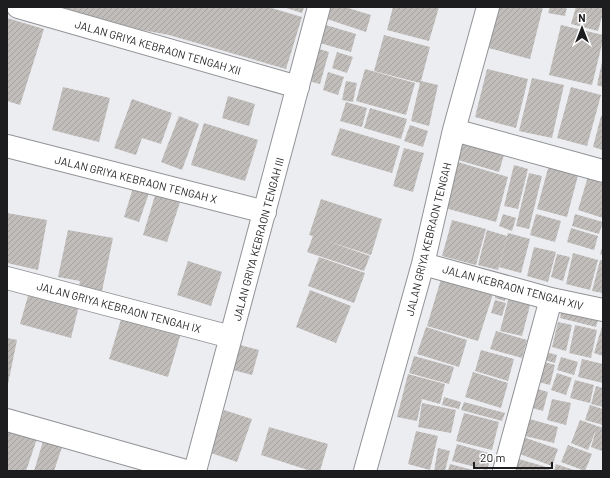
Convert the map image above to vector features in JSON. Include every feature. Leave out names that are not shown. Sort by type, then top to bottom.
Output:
[{"type":"street","name":"JALAN GRIYA KEBRAON TENGAH XII","points":[[18,7],[298,87]]},
{"type":"street","name":"JALAN GRIYA KEBRAON TENGAH III","points":[[196,471],[320,7]]},
{"type":"street","name":"JALAN GRIYA KEBRAON TENGAH","points":[[365,471],[423,264],[454,130],[488,7]]},
{"type":"street","points":[[454,130],[603,172]]},
{"type":"street","name":"JALAN GRIYA KEBRAON TENGAH X","points":[[7,146],[265,212]]},
{"type":"street","name":"JALAN KEBRAON TENGAH XIV","points":[[423,264],[551,299],[603,310]]},
{"type":"street","name":"JALAN GRIYA KEBRAON TENGAH IX","points":[[7,278],[231,337]]},
{"type":"street","points":[[504,471],[551,299]]},
{"type":"street","points":[[7,420],[186,471]]},
{"type":"building","points":[[60,7],[268,7],[302,17],[286,69],[169,35],[142,30]]},
{"type":"building","points":[[283,7],[304,7],[302,13]]},
{"type":"building","points":[[328,7],[345,7],[371,15],[366,32],[324,18]]},
{"type":"building","points":[[393,7],[439,7],[429,41],[387,30]]},
{"type":"building","points":[[496,7],[543,7],[530,59],[485,47]]},
{"type":"building","points":[[550,7],[567,7],[565,16],[548,13]]},
{"type":"building","points":[[576,7],[603,7],[603,13],[598,31],[571,24]]},
{"type":"building","points":[[7,18],[44,29],[20,105],[7,101]]},
{"type":"building","points":[[319,23],[356,34],[351,52],[313,41]]},
{"type":"building","points":[[561,25],[603,35],[592,85],[549,75]]},
{"type":"building","points":[[384,35],[430,47],[421,81],[438,85],[429,126],[411,121],[420,83],[374,71]]},
{"type":"building","points":[[310,46],[329,52],[320,84],[301,79]]},
{"type":"building","points":[[337,52],[353,57],[347,73],[332,68]]},
{"type":"building","points":[[603,62],[603,87],[597,85]]},
{"type":"building","points":[[365,69],[415,83],[406,115],[356,101]]},
{"type":"building","points":[[487,69],[528,79],[516,128],[475,117]]},
{"type":"building","points":[[328,72],[344,77],[338,95],[323,90]]},
{"type":"building","points":[[532,78],[564,85],[552,138],[519,131]]},
{"type":"building","points":[[346,81],[357,83],[353,102],[342,100]]},
{"type":"building","points":[[63,87],[110,98],[99,142],[52,130]]},
{"type":"building","points":[[571,87],[601,95],[587,146],[557,138]]},
{"type":"building","points":[[228,96],[255,104],[249,126],[222,118]]},
{"type":"building","points":[[132,99],[172,113],[161,144],[142,138],[136,155],[114,148]]},
{"type":"building","points":[[346,102],[367,108],[362,127],[340,121]]},
{"type":"building","points":[[370,108],[407,119],[401,139],[364,128]]},
{"type":"building","points":[[179,116],[199,124],[182,170],[161,162]]},
{"type":"building","points":[[601,116],[603,116],[603,150],[593,147]]},
{"type":"building","points":[[204,123],[258,140],[245,181],[191,165]]},
{"type":"building","points":[[410,125],[428,131],[423,147],[404,141]]},
{"type":"building","points":[[340,128],[400,146],[392,173],[331,155]]},
{"type":"building","points":[[464,139],[505,151],[499,172],[458,160]]},
{"type":"building","points":[[404,148],[424,153],[413,192],[393,186]]},
{"type":"building","points":[[550,161],[580,168],[567,217],[537,209]]},
{"type":"building","points":[[458,162],[508,177],[496,222],[445,208]]},
{"type":"building","points":[[514,165],[528,169],[518,209],[504,206]]},
{"type":"building","points":[[529,173],[542,176],[529,229],[516,226]]},
{"type":"building","points":[[589,173],[603,177],[603,218],[578,210]]},
{"type":"building","points":[[133,188],[149,193],[139,222],[124,217]]},
{"type":"building","points":[[157,189],[182,196],[167,242],[143,235]]},
{"type":"building","points":[[321,199],[382,219],[371,255],[327,241],[370,256],[364,271],[307,252],[313,236],[309,235]]},
{"type":"building","points":[[7,213],[47,220],[38,270],[7,263]]},
{"type":"building","points":[[503,214],[516,218],[512,231],[499,226]]},
{"type":"building","points":[[536,214],[561,221],[555,242],[530,235]]},
{"type":"building","points":[[575,214],[603,222],[599,234],[572,226]]},
{"type":"building","points":[[452,220],[486,229],[476,265],[442,256]]},
{"type":"building","points":[[571,228],[598,236],[594,250],[567,242]]},
{"type":"building","points":[[68,230],[113,238],[102,291],[79,286],[80,281],[58,277]]},
{"type":"building","points":[[487,230],[507,236],[498,270],[478,265]]},
{"type":"building","points":[[508,233],[530,239],[521,273],[499,267]]},
{"type":"building","points":[[603,245],[603,255],[600,254]]},
{"type":"building","points":[[534,247],[556,252],[548,282],[527,276]]},
{"type":"building","points":[[573,253],[598,260],[590,290],[566,284]]},
{"type":"building","points":[[557,254],[570,257],[563,281],[551,277]]},
{"type":"building","points":[[319,257],[365,273],[354,303],[308,286]]},
{"type":"building","points":[[600,260],[603,260],[603,293],[592,291]]},
{"type":"building","points":[[188,261],[222,272],[211,306],[177,295]]},
{"type":"building","points":[[441,279],[493,294],[478,341],[427,326]]},
{"type":"building","points":[[30,289],[80,302],[71,338],[20,324]]},
{"type":"building","points":[[310,290],[351,306],[336,343],[296,327]]},
{"type":"building","points":[[497,290],[507,293],[505,301],[495,298]]},
{"type":"building","points":[[510,293],[532,298],[522,336],[500,331]]},
{"type":"building","points":[[495,300],[506,303],[502,316],[491,313]]},
{"type":"building","points":[[563,304],[600,313],[596,327],[560,318]]},
{"type":"building","points":[[122,316],[181,333],[168,377],[109,359]]},
{"type":"building","points":[[558,322],[572,325],[566,351],[552,347]]},
{"type":"building","points":[[603,323],[603,356],[594,353]]},
{"type":"building","points":[[575,325],[597,330],[591,358],[569,353]]},
{"type":"building","points":[[426,327],[467,340],[459,367],[417,354]]},
{"type":"building","points":[[496,331],[527,340],[522,358],[490,349]]},
{"type":"building","points":[[7,338],[17,340],[8,384],[7,384]]},
{"type":"building","points":[[240,345],[259,350],[252,375],[233,370]]},
{"type":"building","points":[[481,350],[514,359],[508,381],[475,371]]},
{"type":"building","points":[[546,352],[557,355],[555,363],[544,360]]},
{"type":"building","points":[[414,356],[454,367],[449,384],[409,373]]},
{"type":"building","points":[[561,357],[578,362],[574,375],[557,370]]},
{"type":"building","points":[[582,359],[603,364],[603,383],[578,377]]},
{"type":"building","points":[[541,361],[555,365],[550,385],[535,381]]},
{"type":"building","points":[[473,372],[508,383],[501,408],[465,397]]},
{"type":"building","points":[[557,373],[572,378],[566,395],[551,390]]},
{"type":"building","points":[[408,374],[445,384],[440,404],[422,399],[417,421],[397,417]]},
{"type":"building","points":[[575,380],[594,385],[590,403],[570,398]]},
{"type":"building","points":[[596,386],[603,388],[603,407],[591,404]]},
{"type":"building","points":[[534,388],[548,392],[543,411],[529,407]]},
{"type":"building","points":[[444,397],[461,402],[459,409],[442,405]]},
{"type":"building","points":[[552,399],[571,403],[566,425],[547,420]]},
{"type":"building","points":[[464,402],[505,413],[502,421],[461,410]]},
{"type":"building","points":[[422,403],[456,410],[451,433],[418,427]]},
{"type":"building","points":[[590,405],[603,409],[603,425],[585,420]]},
{"type":"building","points":[[224,410],[252,419],[237,462],[211,453]]},
{"type":"building","points":[[464,413],[499,422],[492,450],[456,441]]},
{"type":"building","points":[[526,418],[558,427],[554,443],[521,435]]},
{"type":"building","points":[[580,420],[603,428],[602,451],[591,447],[596,430],[588,450],[571,443]]},
{"type":"building","points":[[7,425],[38,436],[26,471],[7,471]]},
{"type":"building","points":[[269,427],[328,444],[320,471],[311,471],[261,455]]},
{"type":"building","points":[[416,431],[438,436],[430,470],[408,464]]},
{"type":"building","points":[[523,437],[558,449],[552,466],[517,453]]},
{"type":"building","points":[[44,438],[63,444],[54,471],[34,471]]},
{"type":"building","points":[[457,444],[492,454],[487,470],[452,461]]},
{"type":"building","points":[[568,445],[592,454],[585,471],[561,462]]},
{"type":"building","points":[[438,448],[450,451],[445,471],[434,471]]},
{"type":"building","points":[[515,458],[550,468],[549,471],[512,471]]},
{"type":"building","points":[[450,464],[473,470],[473,471],[448,471]]},
{"type":"building","points":[[556,464],[577,471],[554,471]]}]
